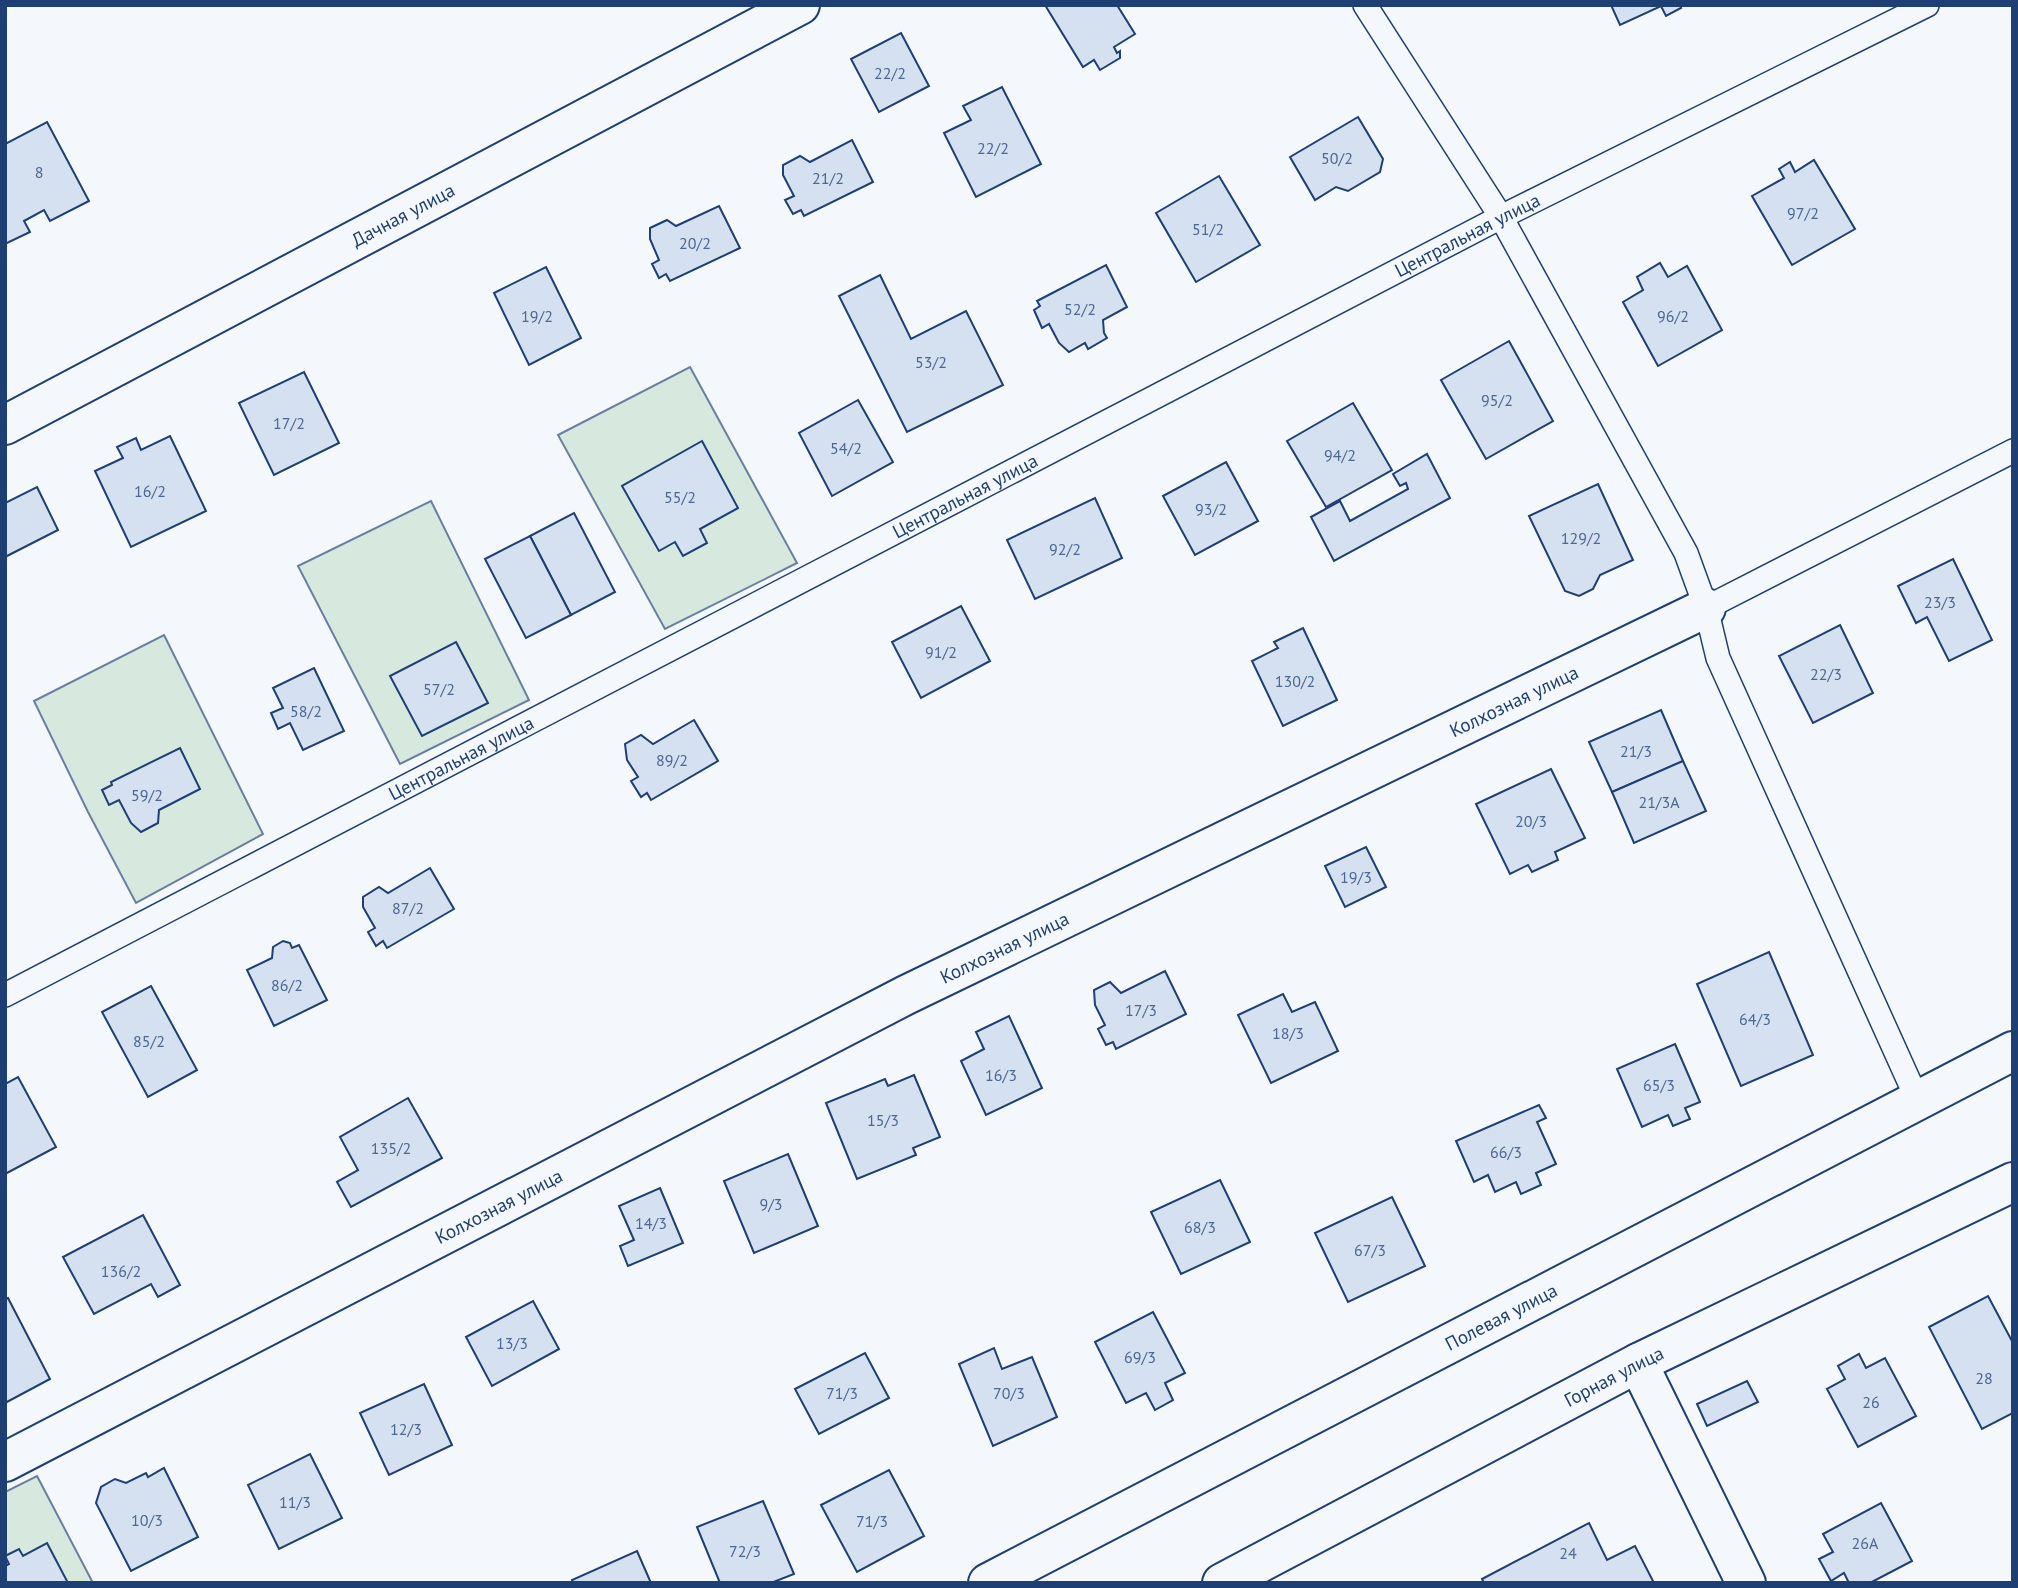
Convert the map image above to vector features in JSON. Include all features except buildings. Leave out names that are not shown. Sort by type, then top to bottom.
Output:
[{"type":"street","name":"Дачная улица","points":[[5,425],[800,5]]},
{"type":"street","name":"Колхозная улица","points":[[5,1462],[906,995],[1706,608]]},
{"type":"street","name":"Полевая улица","points":[[988,1583],[2013,1051]]},
{"type":"street","name":"Горная улица","points":[[1222,1583],[1638,1363],[2013,1182]]},
{"type":"street","points":[[1638,1363],[1746,1583]]},
{"type":"lane","points":[[1365,5],[1501,217],[1686,553],[1706,608],[1718,658],[1918,1101]]},
{"type":"lane","name":"Центральная улица","points":[[5,995],[1501,217],[1927,5]]},
{"type":"lane","name":"Колхозная улица","points":[[1706,608],[2013,451]]},
{"type":"shaded area","points":[[690,367],[797,563],[665,629],[558,435]]},
{"type":"shaded area","points":[[431,501],[529,700],[400,764],[298,566]]},
{"type":"shaded area","points":[[164,635],[263,834],[136,903],[34,701]]},
{"type":"shaded area","points":[[37,1476],[93,1583],[5,1583],[5,1492]]}]
